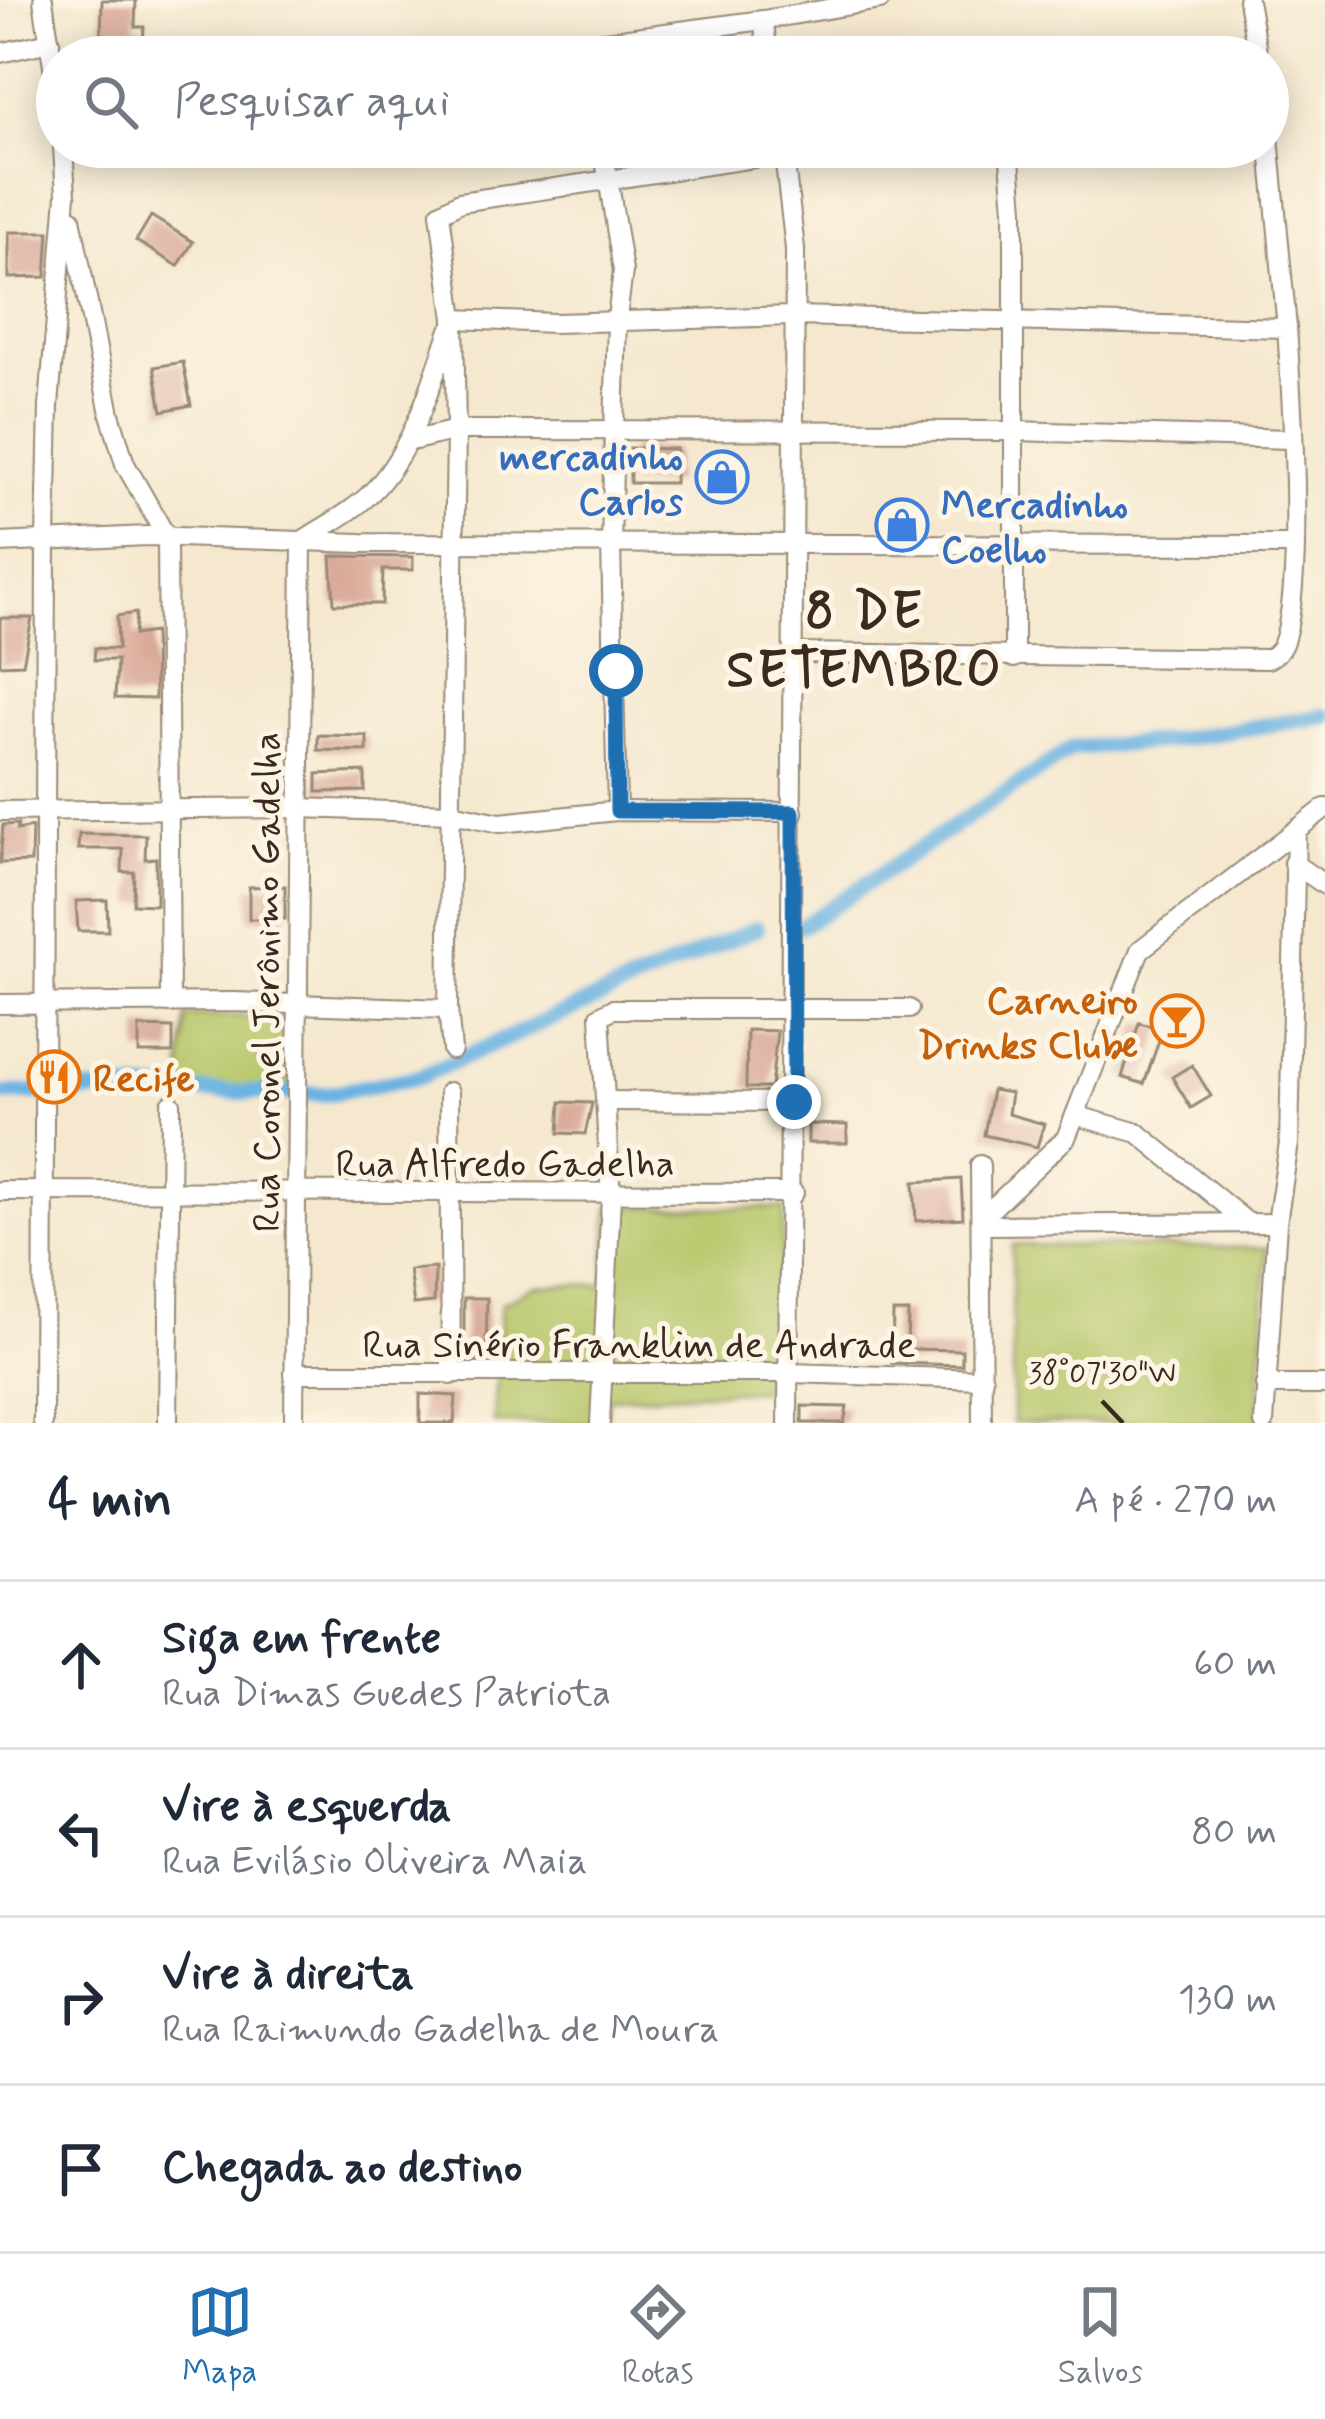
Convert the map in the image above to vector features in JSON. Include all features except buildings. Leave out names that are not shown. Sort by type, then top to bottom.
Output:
[{"type":"street","points":[[43,0],[49,36]]},
{"type":"street","points":[[643,36],[880,0]]},
{"type":"street","points":[[1248,0],[1254,36]]},
{"type":"street","points":[[763,20],[766,36]]},
{"type":"street","points":[[0,53],[36,46]]},
{"type":"street","points":[[64,168],[110,414],[125,464],[167,538],[170,1003]]},
{"type":"street","points":[[607,168],[622,239],[611,545],[617,811]]},
{"type":"street","points":[[452,1050],[448,1009],[456,430],[454,320],[438,219],[444,208],[674,168]]},
{"type":"street","points":[[786,168],[795,249],[794,1193],[788,1423]]},
{"type":"street","points":[[1010,168],[1016,320],[1014,658]]},
{"type":"street","points":[[793,653],[1268,659],[1286,636],[1292,544],[1287,328],[1272,168]]},
{"type":"street","points":[[43,1423],[46,539],[49,406],[66,196]]},
{"type":"street","points":[[454,320],[555,323],[793,316],[1287,328]]},
{"type":"street","points":[[302,541],[369,495],[406,442],[454,320]]},
{"type":"street","points":[[406,442],[456,430],[1014,431],[1290,439]]},
{"type":"street","points":[[0,543],[167,538],[611,545],[1292,544]]},
{"type":"street","name":"Rua Coronel Jerônimo Gadelha","points":[[293,1423],[302,541]]},
{"type":"street","points":[[0,811],[299,808],[452,813],[500,823],[617,811],[793,812]]},
{"type":"street","points":[[982,1221],[1054,1154],[1078,1116],[1140,950],[1325,808]]},
{"type":"street","points":[[1264,1423],[1292,1085],[1296,831]]},
{"type":"street","points":[[1293,863],[1322,883],[1325,902]]},
{"type":"street","points":[[0,1004],[448,1009]]},
{"type":"street","points":[[600,1423],[611,1197],[608,1101],[598,1022],[613,1009],[909,1010]]},
{"type":"street","points":[[449,1092],[451,1376]]},
{"type":"street","points":[[608,1101],[794,1102]]},
{"type":"street","points":[[168,1423],[171,1104]]},
{"type":"street","points":[[1078,1116],[1138,1133],[1249,1223]]},
{"type":"street","points":[[980,1165],[982,1423]]},
{"type":"street","name":"Rua Alfredo Gadelha","points":[[0,1191],[611,1197],[794,1193]]},
{"type":"street","points":[[982,1221],[1277,1223]]},
{"type":"street","name":"Rua Sinério Franklim de Andrade","points":[[294,1373],[604,1377],[789,1373],[982,1379]]},
{"type":"street","points":[[1265,1385],[1325,1385]]},
{"type":"green space","points":[[186,1016],[288,1016],[292,1091],[181,1086]]},
{"type":"green space","points":[[609,1207],[784,1208],[776,1389],[608,1398],[606,1423],[494,1423],[501,1304],[535,1286],[604,1284]]},
{"type":"green space","points":[[1012,1245],[1267,1248],[1259,1423],[1013,1423]]},
{"type":"waterway","points":[[802,926],[1073,748],[1160,742],[1325,716]]},
{"type":"waterway","points":[[0,1094],[134,1090],[326,1094],[419,1077],[757,928]]},
{"type":"place","name":"mercadinho Carlos","points":[[722,477]]},
{"type":"place","name":"Mercadinho Coelho","points":[[902,525]]},
{"type":"place","name":"Carneiro Drinks Clube","points":[[1177,1021]]},
{"type":"place","name":"Recife","points":[[54,1077]]},
{"type":"district","name":"8 DE SETEMBRO","points":[[865,638]]},
{"type":"route","points":[[616,671],[617,811],[793,812],[794,1102]]}]
